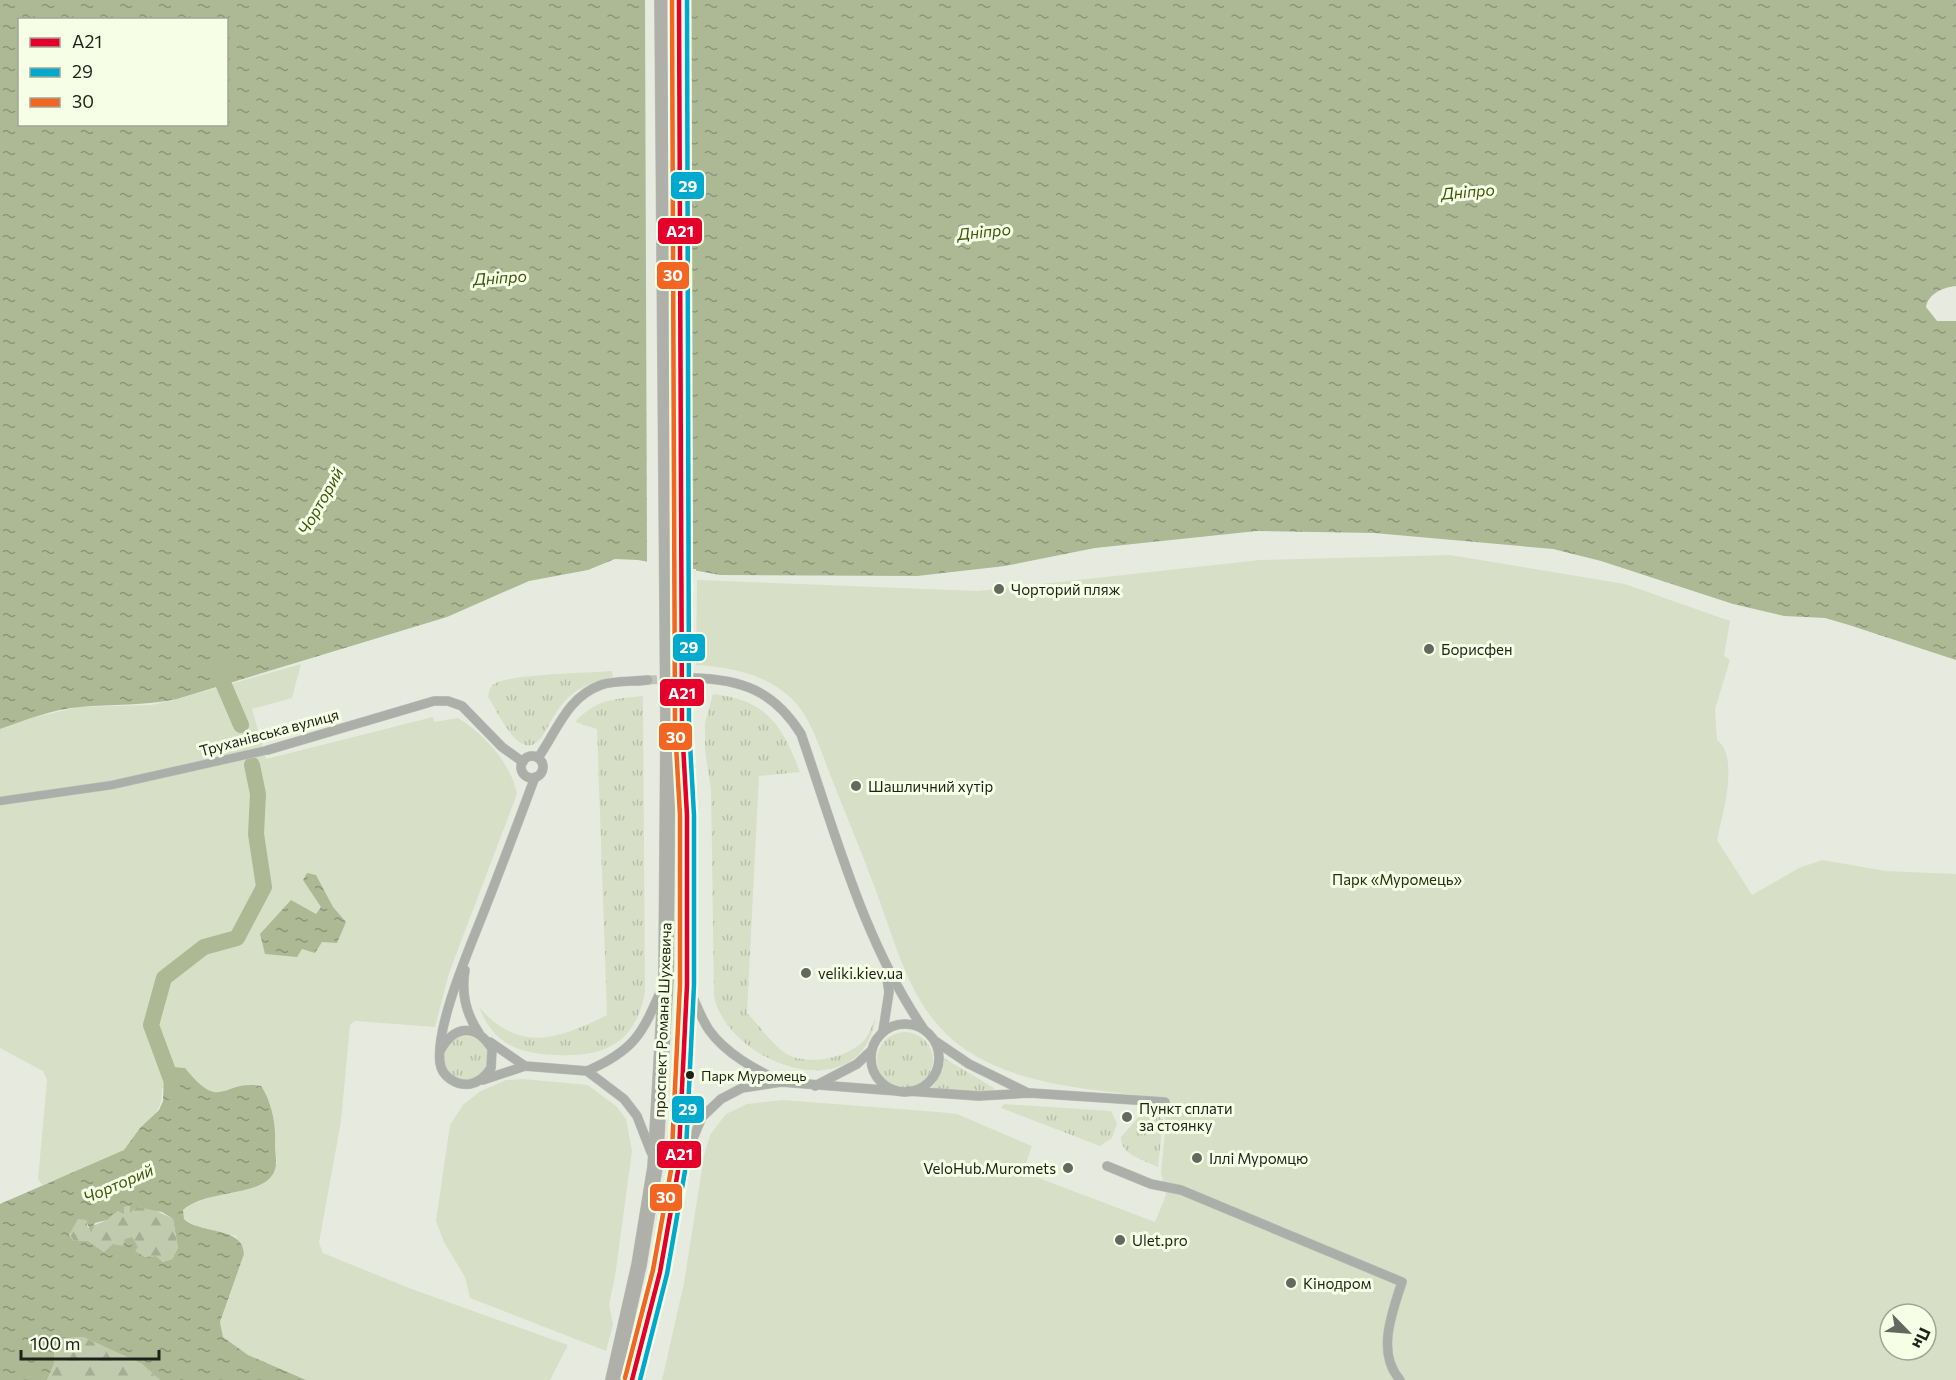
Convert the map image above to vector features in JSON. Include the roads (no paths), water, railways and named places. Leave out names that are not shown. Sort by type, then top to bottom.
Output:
[{"type":"main road","points":[[663,0],[675,727]]},
{"type":"main road","points":[[675,727],[680,0]]},
{"type":"main road","name":"проспект Романа Шухевича","points":[[613,1380],[655,1167],[666,978],[675,727]]},
{"type":"main road","name":"проспект Романа Шухевича","points":[[632,1380],[660,1272],[678,1172],[687,985],[687,815],[675,727]]},
{"type":"street","points":[[692,678],[717,678],[759,691],[790,717],[801,734],[852,880],[884,963],[904,1000],[925,1031],[935,1041],[969,1064],[1030,1094]]},
{"type":"street","points":[[538,758],[561,718],[571,705],[586,692],[603,684],[648,680]]},
{"type":"street","name":"Труханівська вулиця","points":[[0,801],[112,785],[268,750],[434,701],[448,701],[462,706],[502,747],[523,762]]},
{"type":"street","points":[[535,777],[524,774],[523,762],[530,757],[538,758]]},
{"type":"street","points":[[538,758],[543,769],[535,777],[447,1012],[440,1051],[440,1065],[447,1077],[457,1083],[468,1085],[525,1066],[587,1071],[622,1053],[636,1039],[648,1022],[666,978]]},
{"type":"street","points":[[468,952],[464,999],[471,1021],[492,1049],[491,1068],[478,1082]]},
{"type":"street","points":[[815,1086],[857,1064],[872,1050],[883,1031],[890,992],[884,963]]},
{"type":"street","points":[[687,985],[708,1029],[719,1041],[761,1072],[781,1082]]},
{"type":"street","points":[[883,1031],[904,1024],[925,1031]]},
{"type":"street","points":[[440,1051],[446,1038],[466,1030],[482,1036],[525,1066]]},
{"type":"street","points":[[908,1091],[927,1083],[934,1074],[938,1053],[935,1041]]},
{"type":"street","points":[[872,1050],[871,1060],[879,1080],[897,1090]]},
{"type":"street","points":[[587,1071],[624,1099],[637,1116],[647,1138],[655,1167]]},
{"type":"street","points":[[678,1172],[702,1117],[721,1099],[742,1088],[781,1082],[979,1096],[1030,1094],[1165,1102]]},
{"type":"street","points":[[1107,1166],[1151,1184],[1181,1190],[1402,1282],[1387,1338],[1389,1365],[1400,1380]]},
{"type":"water","name":"Дніпро","points":[[0,0],[1956,0],[1956,286],[1937,292],[1927,302],[1926,307],[1937,321],[1956,321],[1956,660],[1825,618],[1784,616],[1733,604],[1601,561],[1553,549],[1374,533],[1257,531],[1095,548],[1005,566],[917,576],[720,575],[638,560],[615,559],[588,570],[529,581],[447,617],[177,699],[141,704],[70,708],[40,715],[0,729]]},
{"type":"water","points":[[307,873],[316,875],[333,907],[346,922],[337,943],[322,942],[315,953],[302,949],[297,957],[265,954],[260,934],[291,900],[316,914],[321,907],[303,880]]},
{"type":"water","points":[[172,1067],[185,1068],[197,1082],[215,1092],[248,1085],[261,1086],[265,1092],[271,1106],[275,1129],[274,1172],[268,1180],[258,1186],[193,1203],[183,1210],[184,1219],[192,1224],[229,1235],[242,1245],[244,1254],[220,1322],[223,1337],[248,1355],[306,1380],[160,1380],[142,1364],[83,1337],[54,1339],[54,1364],[47,1380],[0,1380],[0,1204],[124,1150],[140,1128],[159,1110],[163,1101],[164,1075]],"holes":[[[130,1206],[130,1213],[137,1207],[162,1212],[173,1219],[178,1248],[172,1259],[163,1262],[156,1256],[145,1257],[135,1251],[138,1247],[132,1237],[125,1239],[123,1246],[113,1244],[104,1252],[88,1241],[74,1241],[69,1235],[78,1219],[86,1220],[91,1233],[95,1223],[107,1220],[118,1211],[124,1214],[124,1207]]]},
{"type":"waterway","name":"Чорторий","points":[[226,666],[220,676],[241,725]]},
{"type":"waterway","name":"Чорторий","points":[[172,1092],[172,1082],[151,1025],[164,978],[204,947],[237,938],[264,887],[256,834],[258,794],[252,765]]},
{"type":"tunnel","points":[[648,680],[672,679]]},
{"type":"place","name":"Чорторий пляж","points":[[999,589]]},
{"type":"place","name":"Борисфен","points":[[1429,649]]},
{"type":"place","name":"Шашличний хутір","points":[[856,786]]},
{"type":"place","name":"veliki.kiev.ua","points":[[806,973]]},
{"type":"place","name":"Парк Муромець","points":[[690,1075]]},
{"type":"place","name":"Пункт сплати за стоянку","points":[[1127,1117]]},
{"type":"place","name":"Іллі Муромцю","points":[[1197,1158]]},
{"type":"place","name":"VeloHub.Muromets","points":[[1068,1168]]},
{"type":"place","name":"Ulet.pro","points":[[1120,1240]]},
{"type":"place","name":"Кінодром","points":[[1291,1283]]},
{"type":"park label","name":"Парк «Муромець»","points":[[1397,879]]}]
